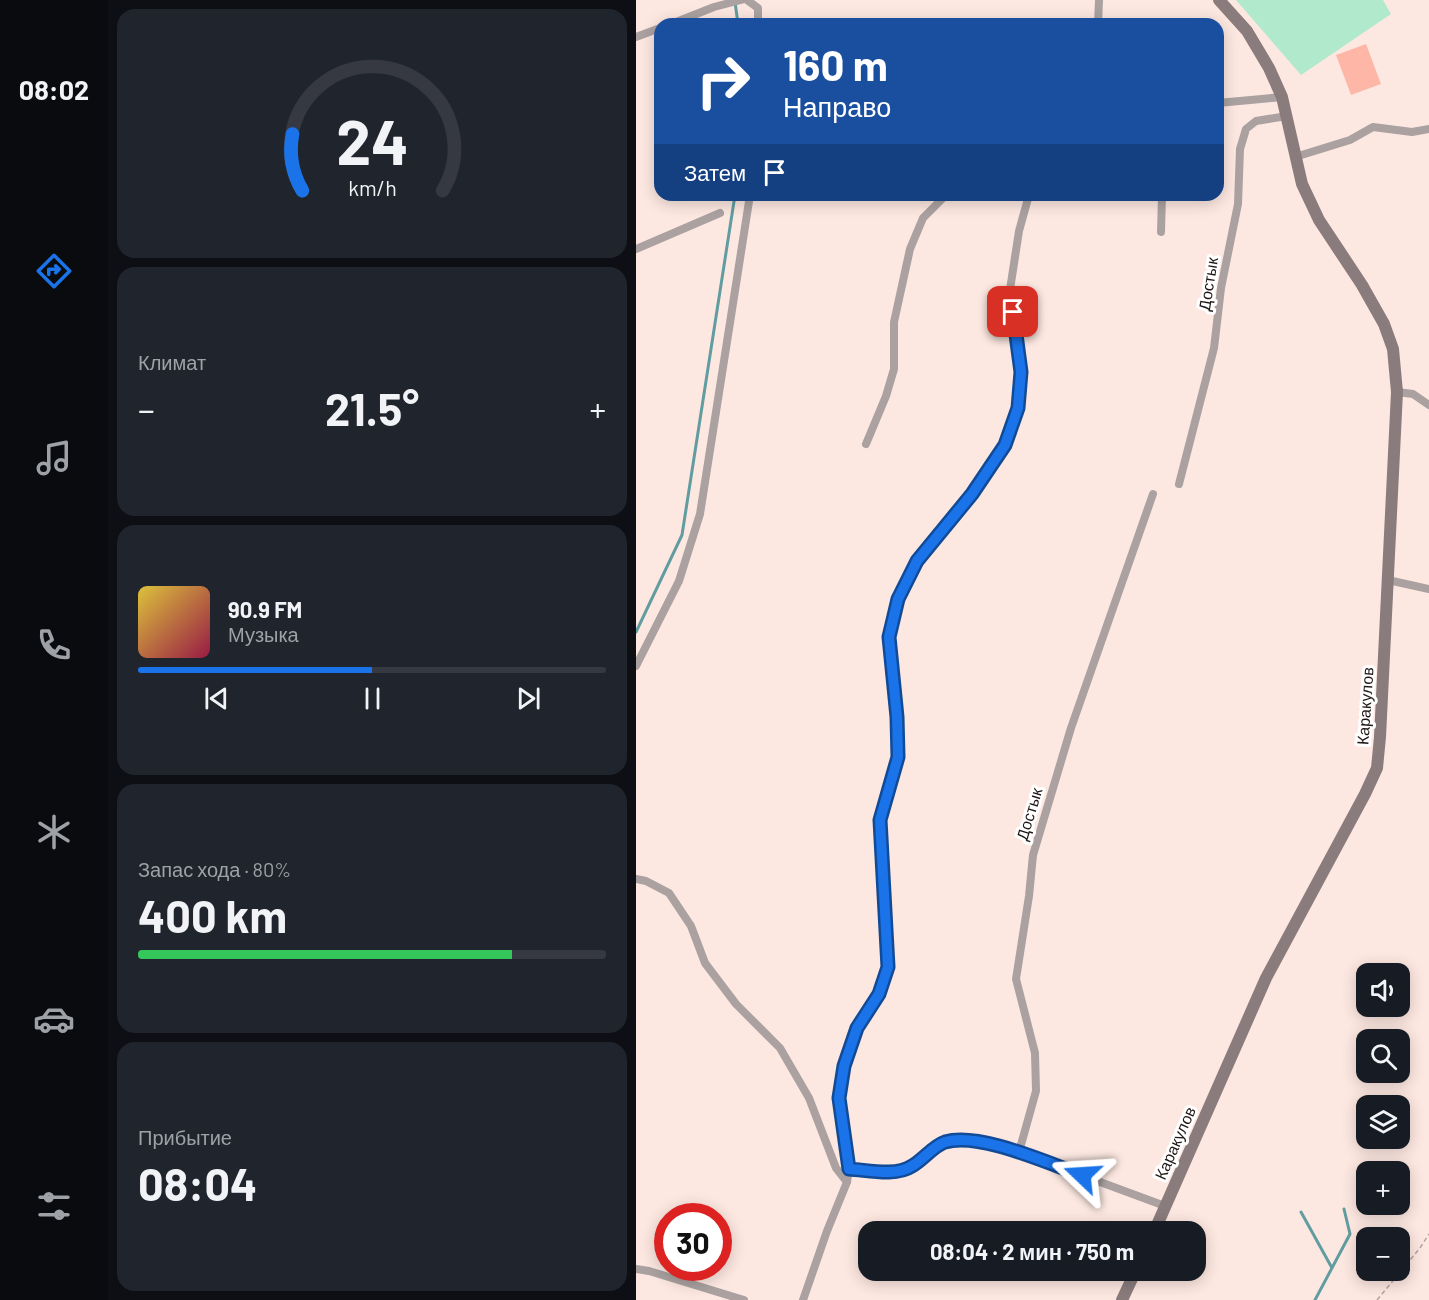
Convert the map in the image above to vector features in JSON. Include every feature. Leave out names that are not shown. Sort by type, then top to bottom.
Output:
[{"type":"main road","name":"Каракулов","points":[[1159,1221],[1266,978],[1377,768],[1388,580],[1397,392],[1393,349],[1384,324],[1362,285],[1319,220],[1302,184],[1282,97],[1269,68],[1247,31],[1219,0]]},
{"type":"main road","points":[[1122,1300],[1131,1281]]},
{"type":"street","points":[[747,0],[757,4]]},
{"type":"street","points":[[1098,18],[1099,0]]},
{"type":"street","points":[[688,18],[736,1]]},
{"type":"street","points":[[636,37],[654,30]]},
{"type":"street","points":[[1224,102],[1282,97]]},
{"type":"street","name":"Достык","points":[[1179,484],[1214,348],[1221,288],[1238,204],[1240,149],[1246,129],[1256,121],[1287,116]]},
{"type":"street","points":[[1295,157],[1350,140],[1373,127],[1412,132],[1429,129]]},
{"type":"street","points":[[636,666],[679,581],[700,514],[749,201]]},
{"type":"street","points":[[866,444],[886,396],[894,369],[894,322],[910,249],[923,218],[940,201]]},
{"type":"street","points":[[803,1300],[847,1182],[849,1169],[839,1098],[844,1066],[857,1028],[879,994],[888,967],[880,820],[898,757],[897,717],[889,637],[898,599],[917,561],[972,494],[1005,445],[1018,408],[1021,372],[1016,328],[1009,296],[1019,231],[1027,201]]},
{"type":"street","points":[[1161,232],[1162,201]]},
{"type":"street","points":[[636,249],[720,213]]},
{"type":"street","points":[[1397,392],[1413,394],[1429,405]]},
{"type":"street","name":"Достык","points":[[1019,1152],[1036,1091],[1035,1053],[1016,979],[1033,855],[1071,728],[1153,494]]},
{"type":"street","points":[[1388,580],[1429,589]]},
{"type":"street","points":[[636,879],[646,881],[669,893],[691,926],[705,963],[736,1004],[780,1048],[809,1098],[836,1168],[847,1182]]},
{"type":"street","points":[[849,1169],[895,1172],[911,1167],[944,1142],[967,1139],[1019,1152],[1165,1206]]},
{"type":"street","points":[[636,1269],[650,1271],[744,1300]]},
{"type":"path","points":[[1377,1300],[1429,1234]]},
{"type":"green space","points":[[1236,0],[1383,0],[1391,14],[1301,75]]},
{"type":"building","points":[[1366,44],[1381,84],[1351,95],[1336,55]]},
{"type":"waterway","points":[[735,2],[737,18]]},
{"type":"waterway","points":[[636,632],[682,535],[734,201]]},
{"type":"waterway","points":[[1315,1300],[1350,1234],[1344,1209]]},
{"type":"waterway","points":[[1301,1212],[1332,1268]]},
{"type":"route","points":[[1013,312],[1021,372],[1018,408],[1005,445],[972,494],[917,561],[898,599],[889,637],[897,717],[898,757],[880,820],[888,967],[879,994],[857,1028],[844,1066],[839,1098],[849,1169],[895,1172],[911,1167],[944,1142],[967,1139],[1019,1152],[1082,1175]]}]
